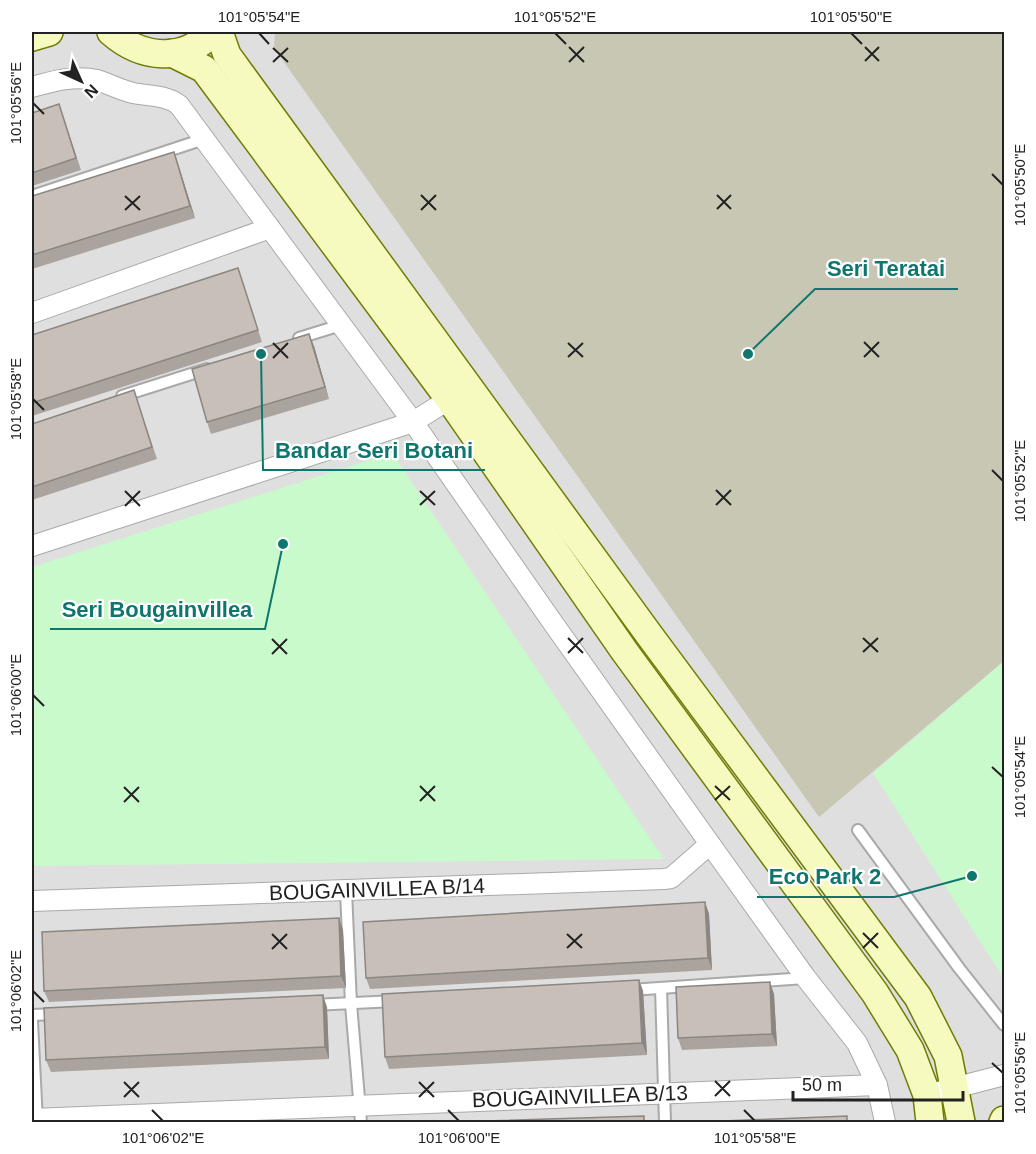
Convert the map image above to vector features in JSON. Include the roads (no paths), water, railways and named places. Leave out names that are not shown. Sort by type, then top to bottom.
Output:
[{"type":"street","points":[[32,37],[49,32]]},
{"type":"street","points":[[111,32],[129,46],[150,53],[172,53],[189,48],[213,32]]},
{"type":"street","points":[[219,32],[227,55],[459,393],[625,652],[875,993],[910,1050],[927,1095],[930,1122]]},
{"type":"street","points":[[172,53],[204,69],[715,723],[918,997],[948,1056],[961,1122]]},
{"type":"street","points":[[32,87],[75,78],[97,80],[133,93],[172,100],[178,105],[413,422],[710,844],[806,978],[857,1043],[877,1084],[885,1122]]},
{"type":"street","points":[[32,313],[270,228]]},
{"type":"street","points":[[32,546],[413,422],[459,393]]},
{"type":"street","points":[[691,741],[715,723]]},
{"type":"street","name":"BOUGAINVILLEA B/14","points":[[32,902],[664,879],[671,878],[710,844]]},
{"type":"street","points":[[927,1095],[1005,1075]]},
{"type":"street","name":"BOUGAINVILLEA B/13","points":[[35,1120],[361,1114],[662,1093],[877,1084]]},
{"type":"lane","points":[[32,196],[204,140]]},
{"type":"lane","points":[[286,343],[341,325]]},
{"type":"lane","points":[[109,401],[220,364]]},
{"type":"lane","points":[[858,830],[959,968],[1005,1025]]},
{"type":"lane","points":[[346,891],[351,1004],[361,1114]]},
{"type":"lane","points":[[613,991],[806,978]]},
{"type":"lane","points":[[661,988],[662,1093],[665,1122]]},
{"type":"lane","points":[[304,1005],[411,1001]]},
{"type":"lane","points":[[32,1015],[67,1014]]},
{"type":"lane","points":[[32,1021],[35,1120]]},
{"type":"place","name":"Bandar Seri Botani","points":[[261,354]]},
{"type":"place","name":"Seri Teratai","points":[[748,354]]},
{"type":"place","name":"Seri Bougainvillea","points":[[283,544]]},
{"type":"place","name":"Eco Park 2","points":[[972,876]]}]
